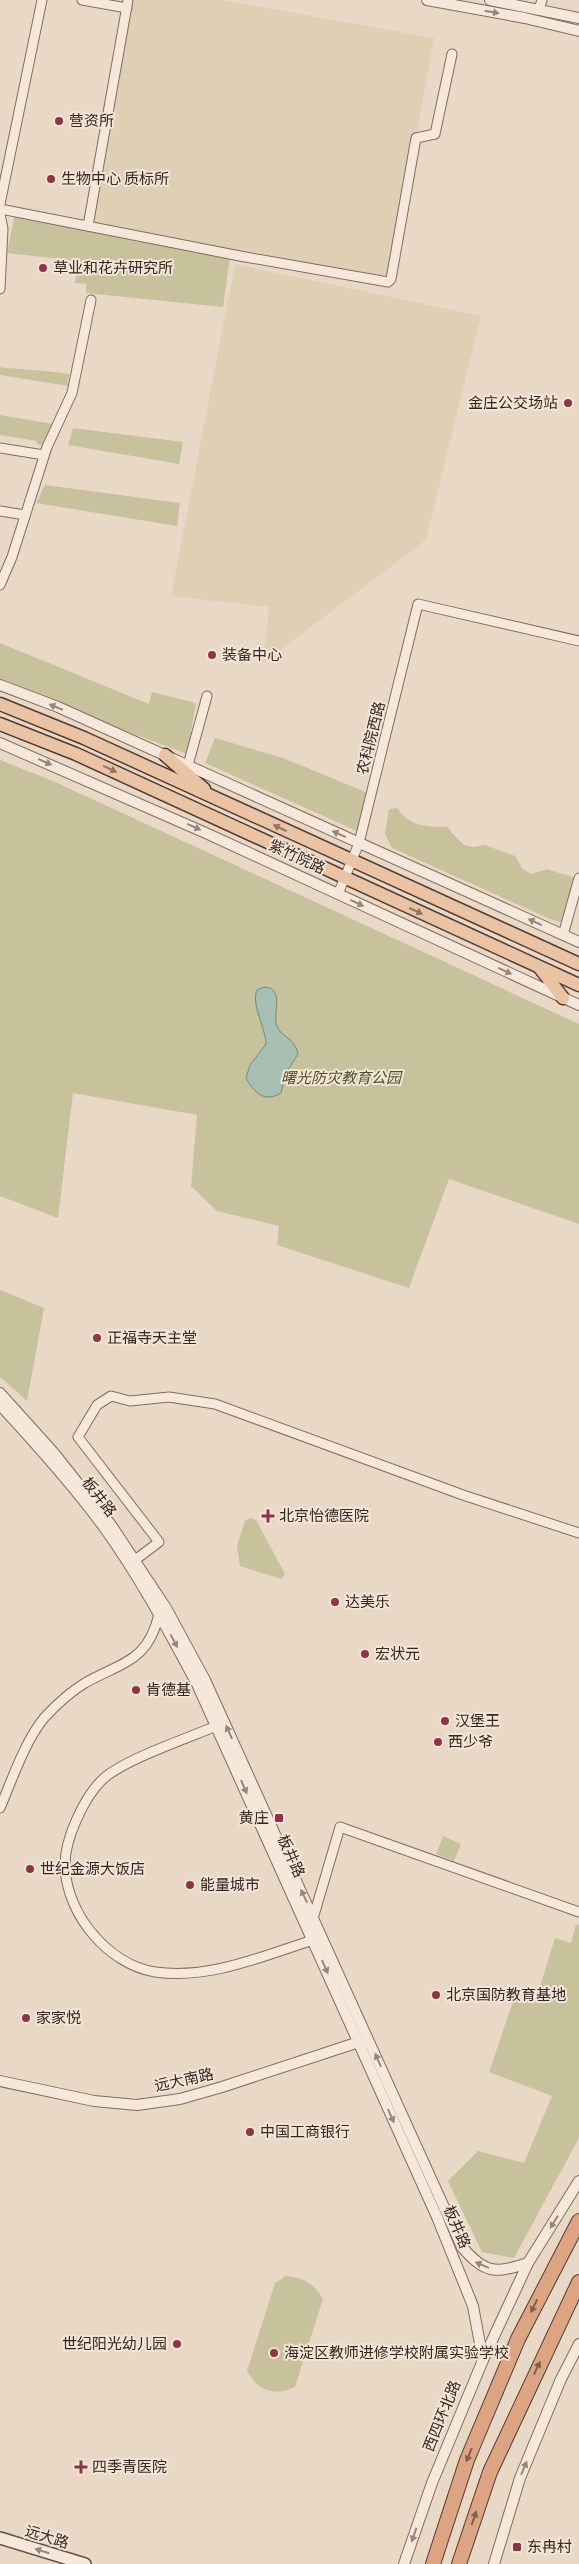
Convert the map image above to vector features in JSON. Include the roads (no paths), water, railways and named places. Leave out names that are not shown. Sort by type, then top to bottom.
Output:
[{"type":"highway","points":[[433,2564],[467,2460],[515,2347],[579,2221]]},
{"type":"highway","points":[[459,2564],[490,2472],[579,2282]]},
{"type":"main road","name":"紫竹院路","points":[[0,704],[84,738],[579,964]]},
{"type":"main road","name":"紫竹院路","points":[[0,724],[76,754],[579,985]]},
{"type":"main road","points":[[164,755],[215,799]]},
{"type":"main road","points":[[539,966],[563,998]]},
{"type":"main road","name":"远大路","points":[[0,2538],[85,2564]]},
{"type":"street","points":[[0,204],[42,0]]},
{"type":"street","points":[[82,0],[127,4],[88,226]]},
{"type":"street","points":[[427,0],[525,18],[579,32]]},
{"type":"street","points":[[490,0],[541,5],[579,18]]},
{"type":"street","points":[[0,209],[240,256],[388,282],[391,278],[416,138],[435,134],[452,54]]},
{"type":"street","points":[[0,214],[3,229],[0,289]]},
{"type":"street","points":[[0,585],[3,569],[25,515],[44,456],[72,393],[91,300]]},
{"type":"street","points":[[0,448],[44,456]]},
{"type":"street","points":[[0,511],[25,515]]},
{"type":"street","name":"农科院西路","points":[[338,894],[358,843],[418,604],[579,641]]},
{"type":"street","points":[[0,685],[58,707],[579,942]]},
{"type":"street","points":[[188,766],[207,696]]},
{"type":"street","name":"紫竹院路","points":[[0,743],[208,834],[579,1005]]},
{"type":"street","points":[[563,935],[579,878]]},
{"type":"street","points":[[0,1393],[54,1453],[112,1525],[166,1608],[205,1680],[314,1918],[363,2040],[462,2247],[475,2262],[500,2272],[528,2264]]},
{"type":"street","points":[[135,1560],[159,1542],[78,1438],[97,1405],[111,1396],[130,1401],[169,1397],[215,1404],[454,1492],[579,1533]]},
{"type":"street","name":"板井路","points":[[0,1405],[49,1458],[106,1530],[159,1614],[197,1684],[308,1930],[363,2040],[473,2306],[483,2360]]},
{"type":"street","points":[[0,1808],[17,1769],[43,1720],[65,1697],[84,1683],[129,1662],[148,1644],[155,1630],[159,1614]]},
{"type":"street","points":[[216,1726],[119,1767],[103,1779],[89,1797],[75,1823],[65,1866],[68,1886],[77,1910],[104,1947],[122,1960],[156,1972],[190,1973],[224,1968],[313,1940]]},
{"type":"street","points":[[308,1930],[314,1918],[340,1827],[579,1912]]},
{"type":"street","name":"远大南路","points":[[0,2081],[94,2101],[137,2105],[180,2099],[222,2088],[363,2040]]},
{"type":"street","name":"西四环北路","points":[[404,2564],[432,2483],[483,2360],[528,2264],[579,2181]]},
{"type":"street","points":[[494,2564],[520,2478],[579,2344]]},
{"type":"place","name":"营资所","points":[[59,121]]},
{"type":"place","name":"生物中心 质标所","points":[[51,179]]},
{"type":"place","name":"草业和花卉研究所","points":[[43,268]]},
{"type":"place","name":"金庄公交场站","points":[[568,403]]},
{"type":"place","name":"装备中心","points":[[212,655]]},
{"type":"place","name":"正福寺天主堂","points":[[97,1338]]},
{"type":"place","name":"北京怡德医院","points":[[268,1516]]},
{"type":"place","name":"达美乐","points":[[335,1602]]},
{"type":"place","name":"宏状元","points":[[365,1654]]},
{"type":"place","name":"肯德基","points":[[136,1690]]},
{"type":"place","name":"汉堡王","points":[[445,1721]]},
{"type":"place","name":"西少爷","points":[[438,1742]]},
{"type":"place","name":"黄庄","points":[[279,1818]]},
{"type":"place","name":"世纪金源大饭店","points":[[30,1869]]},
{"type":"place","name":"能量城市","points":[[190,1885]]},
{"type":"place","name":"北京国防教育基地","points":[[436,1995]]},
{"type":"place","name":"家家悦","points":[[26,2018]]},
{"type":"place","name":"中国工商银行","points":[[250,2132]]},
{"type":"place","name":"世纪阳光幼儿园","points":[[177,2344]]},
{"type":"place","name":"海淀区教师进修学校附属实验学校","points":[[274,2353]]},
{"type":"place","name":"四季青医院","points":[[81,2467]]},
{"type":"place","name":"东冉村","points":[[517,2547]]},
{"type":"park label","name":"曙光防灾教育公园","points":[[341,1078]]}]
